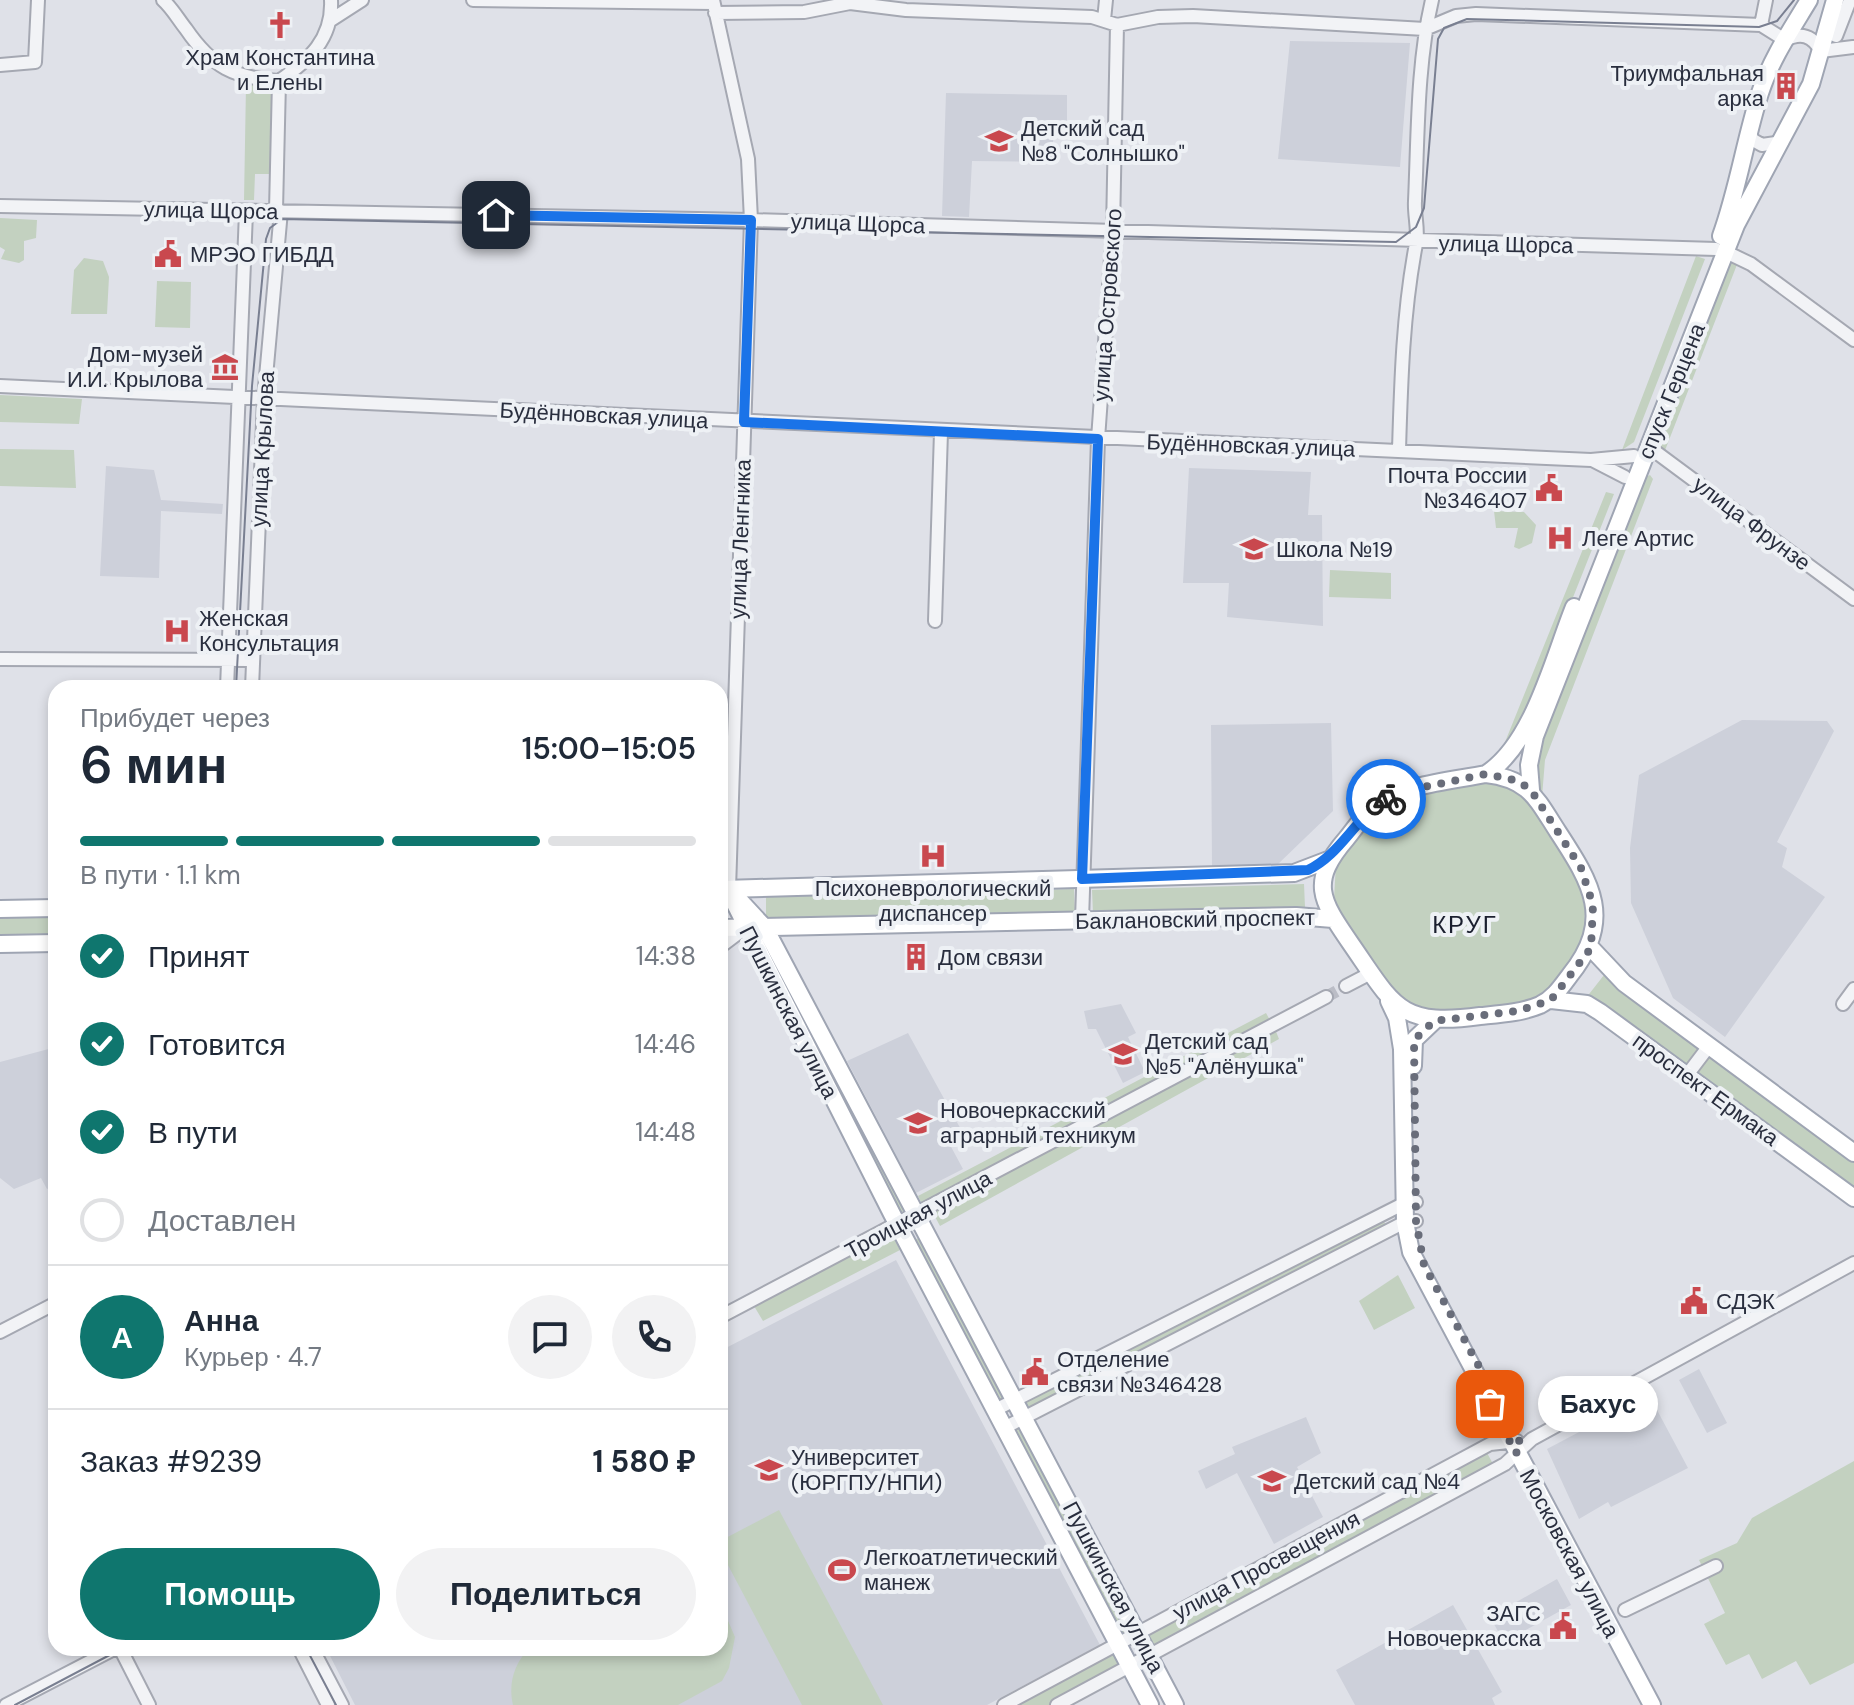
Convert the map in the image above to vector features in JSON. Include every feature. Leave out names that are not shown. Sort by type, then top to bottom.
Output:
[{"type":"main road","name":"спуск Герцена","points":[[1531,790],[1529,765],[1535,736],[1649,447],[1721,250],[1749,132],[1768,70],[1809,0]]},
{"type":"main road","name":"спуск Герцена","points":[[1486,774],[1504,763],[1524,733],[1625,477],[1721,250],[1784,142],[1811,84],[1821,51],[1831,34],[1835,0]]},
{"type":"main road","points":[[1486,774],[1511,778],[1531,790],[1581,868],[1589,887],[1594,925],[1591,948],[1551,1000],[1518,1011],[1434,1021],[1409,1014],[1384,993],[1333,919],[1323,896],[1323,873],[1328,860],[1367,814],[1385,799],[1405,791],[1486,774]]},
{"type":"main road","name":"Баклановский проспект","points":[[728,889],[1294,873],[1328,860]]},
{"type":"main road","name":"Пушкинская улица","points":[[728,893],[765,928],[1175,1705]]},
{"type":"main road","name":"Пушкинская улица","points":[[728,896],[1150,1705]]},
{"type":"main road","points":[[0,909],[48,908]]},
{"type":"main road","name":"Баклановский проспект","points":[[728,928],[1296,916],[1333,919]]},
{"type":"main road","points":[[0,944],[48,943]]},
{"type":"main road","name":"проспект Ермака","points":[[1591,948],[1624,983],[1854,1153]]},
{"type":"main road","name":"Московская улица","points":[[1384,993],[1397,1018],[1401,1038],[1411,1222],[1424,1265],[1660,1705]]},
{"type":"main road","name":"проспект Ермака","points":[[1551,1000],[1587,1004],[1600,1012],[1854,1198]]},
{"type":"main road","name":"Московская улица","points":[[1410,1202],[1413,1049],[1419,1032],[1434,1021]]},
{"type":"main road","name":"Московская улица","points":[[1520,1444],[1652,1705]]},
{"type":"street","points":[[0,65],[35,62],[38,0]]},
{"type":"street","points":[[163,0],[200,48],[223,68],[249,79],[279,81],[314,53],[331,20],[331,0]]},
{"type":"street","points":[[331,20],[362,0]]},
{"type":"street","points":[[473,0],[713,5],[804,12],[850,3],[906,10],[1013,12],[1104,20],[1117,25],[1158,17],[1193,16],[1425,29],[1456,16],[1476,14],[1761,25],[1785,40],[1795,34],[1808,36],[1821,51],[1853,48]]},
{"type":"street","points":[[1104,20],[1106,0]]},
{"type":"street","points":[[1399,450],[1401,365],[1410,268],[1416,243],[1415,205],[1425,29],[1432,0]]},
{"type":"street","points":[[1761,25],[1766,0]]},
{"type":"street","name":"спуск Герцена","points":[[1831,34],[1850,0]]},
{"type":"street","name":"улица Ленгника","points":[[713,5],[748,159],[751,220],[728,796]]},
{"type":"street","name":"улица Островского","points":[[1082,920],[1098,439],[1113,230],[1117,25]]},
{"type":"street","points":[[1831,34],[1853,48]]},
{"type":"street","name":"улица Крылова","points":[[252,680],[264,399],[278,210],[279,81]]},
{"type":"street","points":[[1749,132],[1753,140],[1762,145],[1784,142]]},
{"type":"street","name":"улица Щорса","points":[[0,206],[751,220],[1392,238],[1416,243],[1689,246],[1721,250]]},
{"type":"street","name":"улица Крылова","points":[[227,680],[246,212]]},
{"type":"street","points":[[1721,250],[1751,264],[1854,340]]},
{"type":"street","name":"Будённовская улица","points":[[0,386],[1098,439],[1591,460],[1634,456]]},
{"type":"street","points":[[935,621],[941,432]]},
{"type":"street","name":"улица Фрунзе","points":[[1649,447],[1854,599]]},
{"type":"street","name":"Будённовская улица","points":[[1591,460],[1625,477]]},
{"type":"street","points":[[0,659],[253,660]]},
{"type":"street","points":[[728,941],[745,928]]},
{"type":"street","points":[[1346,986],[1371,973]]},
{"type":"street","points":[[1843,1004],[1854,989]]},
{"type":"street","name":"Троицкая улица","points":[[728,1313],[898,1226],[1326,997]]},
{"type":"street","points":[[1687,1075],[1709,1046]]},
{"type":"street","points":[[997,1409],[1410,1202]]},
{"type":"street","points":[[1006,1427],[1411,1222]]},
{"type":"street","name":"улица Просвещения","points":[[1057,1705],[1505,1464],[1520,1444],[1854,1263]]},
{"type":"street","points":[[0,1332],[48,1307]]},
{"type":"street","name":"улица Просвещения","points":[[1004,1705],[1490,1444],[1520,1444]]},
{"type":"street","points":[[1625,1610],[1716,1566]]},
{"type":"street","points":[[6,1705],[102,1656]]},
{"type":"street","points":[[122,1656],[149,1705]]},
{"type":"street","points":[[303,1656],[328,1705]]},
{"type":"street","points":[[316,1656],[342,1705]]},
{"type":"shaded area","points":[[1290,41],[1410,43],[1400,167],[1278,159]]},
{"type":"shaded area","name":"Детский сад №8 \"Солнышко\"","points":[[946,93],[1067,95],[1067,122],[1055,122],[1051,162],[972,161],[969,217],[942,216]]},
{"type":"shaded area","points":[[106,466],[154,470],[161,500],[223,504],[222,514],[161,511],[159,578],[100,576]]},
{"type":"shaded area","name":"Школа №19","points":[[1189,468],[1311,472],[1308,515],[1322,515],[1323,626],[1227,617],[1229,583],[1183,583]]},
{"type":"shaded area","points":[[1742,720],[1827,721],[1834,731],[1777,842],[1787,848],[1782,867],[1825,897],[1725,1037],[1673,998],[1631,903],[1630,848],[1639,775]]},
{"type":"shaded area","points":[[1331,723],[1333,811],[1276,866],[1212,866],[1211,725]]},
{"type":"shaded area","name":"Детский сад №5 \"Алёнушка\"","points":[[1121,1004],[1136,1033],[1128,1037],[1145,1072],[1123,1083],[1096,1029],[1088,1029],[1084,1011]]},
{"type":"shaded area","name":"Новочеркасский аграрный техникум","points":[[908,1033],[964,1135],[949,1143],[963,1169],[916,1193],[847,1061]]},
{"type":"shaded area","points":[[48,1049],[47,1189],[41,1178],[14,1189],[0,1178],[0,1062]]},
{"type":"shaded area","points":[[896,1260],[1100,1645],[987,1705],[355,1705],[330,1656],[728,1656],[728,1347]]},
{"type":"shaded area","points":[[1699,1369],[1727,1423],[1707,1433],[1679,1380]]},
{"type":"shaded area","points":[[1649,1395],[1688,1468],[1611,1507],[1608,1502],[1579,1519],[1547,1449]]},
{"type":"shaded area","name":"Детский сад №4","points":[[1306,1417],[1321,1453],[1297,1467],[1323,1517],[1274,1544],[1237,1473],[1206,1489],[1198,1471],[1235,1454],[1232,1447]]},
{"type":"shaded area","points":[[1557,1579],[1571,1605],[1504,1642],[1490,1617]]},
{"type":"shaded area","points":[[1453,1605],[1502,1692],[1492,1698],[1495,1705],[1355,1705],[1336,1670]]},
{"type":"green space","points":[[246,85],[273,85],[272,174],[255,174],[254,200],[244,200]]},
{"type":"green space","points":[[0,218],[37,220],[36,238],[24,241],[24,260],[19,263],[1,259],[5,250],[0,247]]},
{"type":"green space","points":[[1696,256],[1705,259],[1634,442],[1622,450]]},
{"type":"green space","points":[[84,258],[103,261],[109,277],[107,314],[71,314],[74,270]]},
{"type":"green space","points":[[1729,258],[1738,262],[1664,453],[1658,447],[1658,435]]},
{"type":"green space","points":[[157,281],[191,282],[190,328],[155,327]]},
{"type":"green space","points":[[0,395],[82,399],[79,424],[0,422]]},
{"type":"green space","points":[[0,449],[74,450],[76,488],[0,486]]},
{"type":"green space","points":[[1650,475],[1653,479],[1545,760],[1542,797],[1534,784],[1540,736],[1641,479]]},
{"type":"green space","points":[[1606,492],[1614,494],[1520,731],[1501,752]]},
{"type":"green space","points":[[1494,511],[1524,512],[1536,525],[1532,543],[1519,549],[1514,547],[1518,528],[1496,528]]},
{"type":"green space","points":[[1330,570],[1391,573],[1391,599],[1329,597]]},
{"type":"green space","points":[[1503,782],[1524,794],[1575,873],[1585,908],[1584,942],[1542,996],[1531,1002],[1440,1016],[1412,1009],[1385,984],[1339,913],[1334,899],[1336,863],[1381,813],[1408,798]]},
{"type":"green space","points":[[1304,884],[1305,907],[1093,913],[1092,890]]},
{"type":"green space","points":[[1074,889],[1075,913],[766,920],[766,897]]},
{"type":"green space","points":[[48,914],[48,937],[0,938],[0,915]]},
{"type":"green space","points":[[764,932],[909,1208],[898,1214],[753,937]]},
{"type":"green space","points":[[1604,975],[1854,1160],[1854,1194],[1586,998]]},
{"type":"green space","points":[[1266,1013],[1271,1022],[924,1208],[918,1196]]},
{"type":"green space","points":[[1275,1029],[1279,1039],[940,1226],[932,1211]]},
{"type":"green space","points":[[1382,1218],[1388,1229],[1028,1410],[1023,1401]]},
{"type":"green space","points":[[890,1232],[900,1250],[763,1321],[754,1306]]},
{"type":"green space","points":[[924,1235],[1009,1398],[998,1404],[911,1242]]},
{"type":"green space","points":[[1398,1275],[1415,1308],[1374,1330],[1359,1301]]},
{"type":"green space","points":[[1023,1420],[1132,1630],[1118,1637],[1010,1427]]},
{"type":"green space","points":[[1485,1449],[1493,1464],[1154,1652],[1145,1632]]},
{"type":"green space","points":[[1854,1461],[1854,1663],[1810,1685],[1796,1661],[1762,1679],[1749,1654],[1726,1665],[1704,1624],[1725,1613],[1699,1560],[1737,1543],[1752,1518]]},
{"type":"green space","points":[[779,1510],[883,1705],[802,1705],[728,1565],[728,1537]]},
{"type":"green space","points":[[728,1621],[735,1637],[729,1668],[722,1681],[678,1705],[513,1705],[511,1689],[523,1656],[728,1656]]},
{"type":"green space","points":[[1113,1649],[1122,1667],[1051,1705],[1007,1705]]},
{"type":"tunnel","points":[[1326,997],[1346,986]]},
{"type":"tram line","points":[[236,680],[252,386],[266,239],[270,228],[282,219],[1396,242],[1416,227],[1424,208],[1438,39],[1444,28],[1467,19],[1759,27],[1777,21],[1794,0]]},
{"type":"tram line","points":[[15,1705],[108,1656]]},
{"type":"tram line","points":[[310,1656],[336,1705]]},
{"type":"way so far","points":[[1386,799],[1405,791],[1486,774],[1518,781],[1531,790],[1581,868],[1593,905],[1591,948],[1551,1000],[1531,1009],[1434,1021],[1414,1040],[1416,1221],[1424,1265],[1522,1446],[1516,1453],[1490,1404]]},
{"type":"place","name":"Храм Константина и Елены","points":[[280,25]]},
{"type":"place","name":"Триумфальная арка","points":[[1786,86]]},
{"type":"place","name":"Детский сад №8 \"Солнышко\"","points":[[999,141]]},
{"type":"place","name":"МРЭО ГИБДД","points":[[168,254]]},
{"type":"place","name":"Дом-музей И.И. Крылова","points":[[225,367]]},
{"type":"place","name":"Почта России №346407","points":[[1549,488]]},
{"type":"place","name":"Леге Артис","points":[[1560,538]]},
{"type":"place","name":"Школа №19","points":[[1254,549]]},
{"type":"place","name":"Женская Консультация","points":[[177,631]]},
{"type":"place","name":"Психоневрологический диспансер","points":[[933,856]]},
{"type":"place","name":"Дом связи","points":[[916,957]]},
{"type":"place","name":"Детский сад №5 \"Алёнушка\"","points":[[1123,1054]]},
{"type":"place","name":"Новочеркасский аграрный техникум","points":[[918,1123]]},
{"type":"place","name":"СДЭК","points":[[1694,1301]]},
{"type":"place","name":"Отделение связи №346428","points":[[1035,1372]]},
{"type":"place","name":"Бахус","points":[[1490,1404]]},
{"type":"place","name":"Университет (ЮРГПУ/НПИ)","points":[[769,1470]]},
{"type":"place","name":"Детский сад №4","points":[[1272,1481]]},
{"type":"place","name":"Легкоатлетический манеж","points":[[842,1570]]},
{"type":"place","name":"ЗАГС Новочеркасска","points":[[1563,1626]]},
{"type":"district","name":"КРУГ","points":[[1465,925]]},
{"type":"route","points":[[496,215],[751,220],[744,422],[1098,439],[1082,879],[1294,873],[1308,870],[1328,860],[1374,806],[1386,799]]}]
